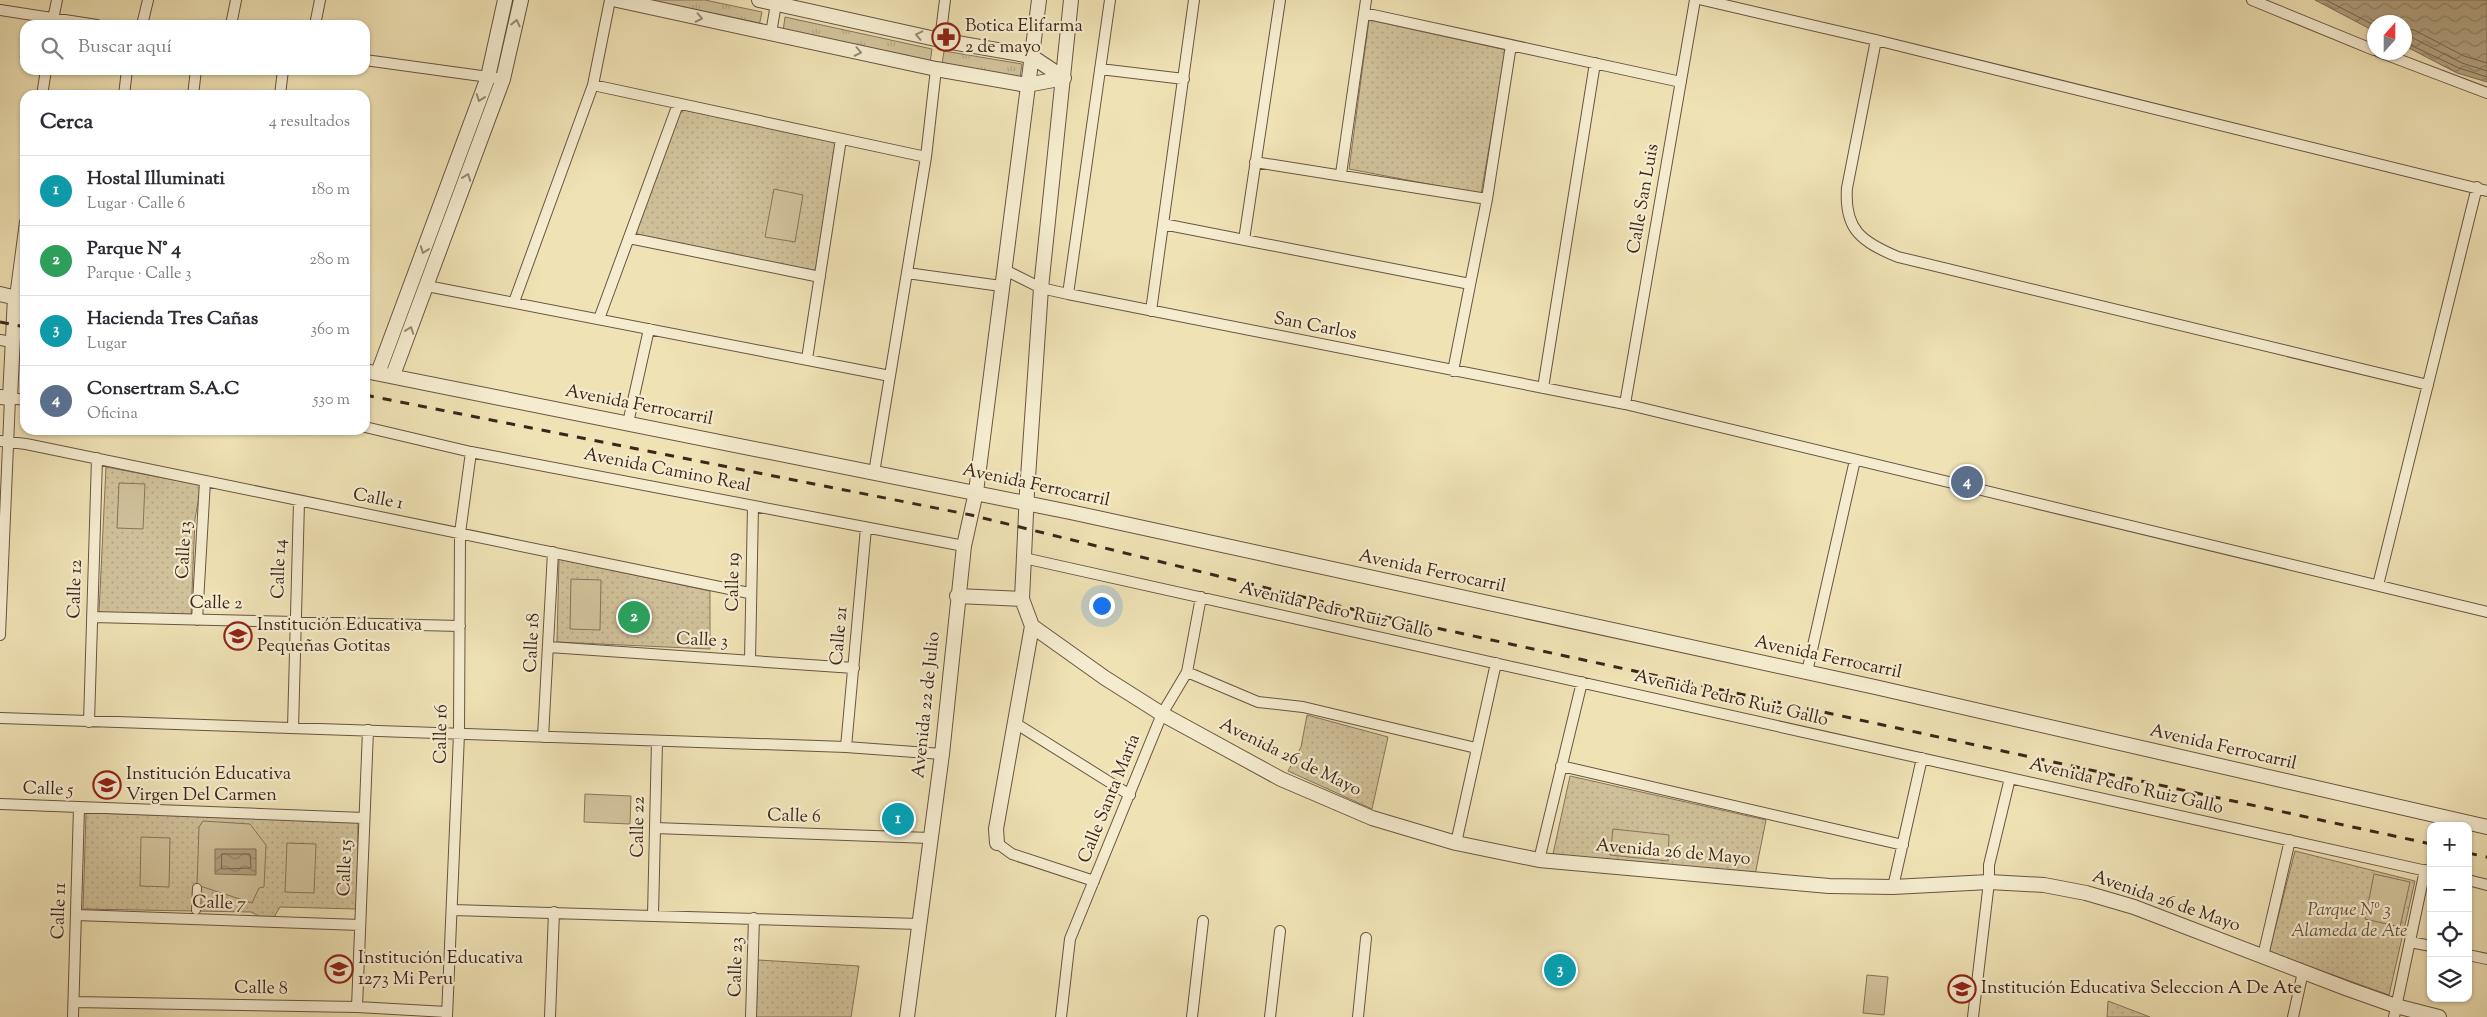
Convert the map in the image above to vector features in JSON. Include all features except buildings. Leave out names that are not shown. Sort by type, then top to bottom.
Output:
[{"type":"street","points":[[52,20],[57,0]]},
{"type":"street","points":[[143,20],[148,0]]},
{"type":"street","points":[[232,20],[236,0]]},
{"type":"street","points":[[317,20],[320,0]]},
{"type":"street","points":[[372,372],[488,77],[505,0]]},
{"type":"street","points":[[394,376],[503,79],[521,0]]},
{"type":"street","points":[[514,302],[593,85],[610,0]]},
{"type":"street","points":[[617,0],[936,69],[1027,85],[1064,78]]},
{"type":"street","points":[[759,0],[940,40],[1031,56],[1064,78]]},
{"type":"street","points":[[940,40],[945,0]]},
{"type":"street","name":"Avenida 22 de Julio","points":[[907,1017],[942,754],[957,596],[964,546],[976,492],[1003,269],[1039,0]]},
{"type":"street","points":[[1071,0],[1041,288],[1027,503],[1022,599],[1032,626],[996,830],[997,843],[1003,850],[1094,881]]},
{"type":"street","points":[[1068,294],[1110,0]]},
{"type":"street","points":[[1151,311],[1194,0]]},
{"type":"street","points":[[1244,240],[1280,0]]},
{"type":"street","points":[[1341,174],[1366,0]]},
{"type":"street","name":"Calle San Luis","points":[[1625,404],[1695,0]]},
{"type":"street","points":[[1703,0],[1876,40],[2487,191]]},
{"type":"street","points":[[2252,0],[2367,47]]},
{"type":"street","points":[[770,33],[776,4]]},
{"type":"street","points":[[0,10],[43,20]]},
{"type":"street","points":[[1364,13],[1681,82]]},
{"type":"street","points":[[1876,40],[1847,188],[1846,205],[1850,221],[1871,246],[1898,257],[2428,385]]},
{"type":"street","points":[[1453,370],[1487,199],[1512,45]]},
{"type":"street","points":[[2400,60],[2487,93]]},
{"type":"street","points":[[370,61],[503,79]]},
{"type":"street","points":[[1543,388],[1595,63]]},
{"type":"street","points":[[874,473],[926,157],[936,69]]},
{"type":"street","points":[[1100,69],[1184,78]]},
{"type":"street","points":[[43,90],[45,75]]},
{"type":"street","points":[[125,90],[126,75]]},
{"type":"street","points":[[194,90],[195,75]]},
{"type":"street","points":[[281,90],[282,75]]},
{"type":"street","points":[[593,85],[926,157]]},
{"type":"street","points":[[599,319],[678,104]]},
{"type":"street","points":[[807,359],[841,139]]},
{"type":"street","points":[[1256,162],[1341,174],[1487,199]]},
{"type":"street","points":[[2378,585],[2477,187]]},
{"type":"street","points":[[1163,224],[1470,284]]},
{"type":"street","points":[[629,238],[820,277]]},
{"type":"street","name":"San Carlos","points":[[1003,269],[1041,288],[1625,404],[2487,612]]},
{"type":"street","points":[[907,273],[1001,286]]},
{"type":"street","points":[[427,286],[890,376]]},
{"type":"street","points":[[0,294],[20,298],[6,341],[0,635]]},
{"type":"street","points":[[628,423],[649,329]]},
{"type":"street","name":"Avenida Ferrocarril","points":[[372,372],[976,492],[1806,672],[2487,827]]},
{"type":"street","points":[[5,398],[20,400]]},
{"type":"street","name":"Avenida Camino Real","points":[[370,428],[471,452],[964,546]]},
{"type":"street","name":"Calle 1","points":[[4,441],[97,458],[299,502],[750,593]]},
{"type":"street","name":"Calle 16","points":[[447,1015],[453,910],[458,734],[460,533],[471,452]]},
{"type":"street","name":"Calle 12","points":[[89,722],[97,458]]},
{"type":"street","points":[[1806,672],[1855,460]]},
{"type":"street","name":"Calle 13","points":[[197,620],[205,481]]},
{"type":"street","name":"Calle 14","points":[[293,728],[294,622],[299,502]]},
{"type":"street","name":"Calle 19","points":[[750,660],[753,506]]},
{"type":"street","name":"Calle 21","points":[[846,747],[866,528]]},
{"type":"street","name":"Calle 18","points":[[543,737],[554,552]]},
{"type":"street","name":"Avenida Pedro Ruiz Gallo","points":[[1024,558],[2427,871]]},
{"type":"street","points":[[957,596],[1022,599]]},
{"type":"street","name":"Calle Santa María","points":[[1061,1017],[1070,939],[1162,714],[1187,672],[1201,597]]},
{"type":"street","name":"Calle 2","points":[[92,617],[460,626]]},
{"type":"street","name":"Avenida 26 de Mayo","points":[[1032,626],[1105,678],[1162,714],[1290,782],[1372,818],[1456,843],[1539,860],[1829,886],[1893,887],[1989,882],[2044,885],[2134,907],[2303,972],[2395,1011],[2439,1017]]},
{"type":"street","name":"Calle 3","points":[[549,648],[854,668]]},
{"type":"street","points":[[1456,843],[1496,663]]},
{"type":"street","points":[[1187,672],[1258,702],[1303,707],[1476,748]]},
{"type":"street","points":[[1539,860],[1582,682]]},
{"type":"street","points":[[0,718],[846,747],[942,754]]},
{"type":"street","points":[[1015,723],[1130,795]]},
{"type":"street","name":"Calle 15","points":[[357,1007],[368,730]]},
{"type":"street","name":"Calle 22","points":[[653,915],[657,741]]},
{"type":"street","points":[[1893,887],[1922,758]]},
{"type":"street","points":[[1561,766],[1903,845]]},
{"type":"street","points":[[1973,1017],[1989,882],[1989,865],[2010,778]]},
{"type":"street","name":"Calle 5","points":[[0,804],[364,818]]},
{"type":"street","name":"Calle 11","points":[[73,1017],[79,807]]},
{"type":"street","name":"Calle 6","points":[[655,828],[930,838]]},
{"type":"street","points":[[2262,956],[2290,840]]},
{"type":"street","points":[[2395,1011],[2427,875]]},
{"type":"street","points":[[2472,881],[2487,885]]},
{"type":"street","points":[[196,910],[197,888]]},
{"type":"street","points":[[453,910],[919,924]]},
{"type":"street","points":[[550,1017],[554,912]]},
{"type":"street","name":"Calle 7","points":[[76,915],[360,925]]},
{"type":"street","name":"Calle 23","points":[[751,1017],[754,918]]},
{"type":"street","points":[[1192,1017],[1203,921]]},
{"type":"street","points":[[1270,1017],[1280,931]]},
{"type":"street","points":[[1358,1017],[1366,938]]},
{"type":"street","points":[[2410,942],[2427,945]]},
{"type":"street","points":[[2472,956],[2487,959]]},
{"type":"street","points":[[2293,1017],[2303,972]]},
{"type":"street","name":"Calle 8","points":[[74,1002],[357,1007],[447,1015]]},
{"type":"green space","points":[[636,0],[705,0],[762,12],[759,26]]},
{"type":"green space","points":[[785,17],[932,49],[930,63],[783,31]]},
{"type":"green space","points":[[1369,20],[1506,50],[1481,194],[1349,169]]},
{"type":"green space","points":[[944,51],[1022,64],[1020,77],[942,64]]},
{"type":"green space","points":[[684,110],[832,139],[835,145],[817,269],[811,271],[639,235],[636,231],[679,114]]},
{"type":"green space","points":[[774,189],[803,195],[795,242],[765,237]]},
{"type":"green space","points":[[106,467],[201,485],[195,519],[191,617],[99,613]]},
{"type":"green space","points":[[119,483],[145,484],[143,529],[117,528]]},
{"type":"green space","points":[[559,559],[710,591],[710,649],[557,642]]},
{"type":"green space","points":[[571,579],[601,580],[600,630],[570,629]]},
{"type":"green space","points":[[1307,715],[1388,737],[1372,809],[1288,771],[1301,747]]},
{"type":"green space","points":[[1570,776],[1766,820],[1755,875],[1553,854]]},
{"type":"green space","points":[[585,794],[631,796],[630,824],[584,822]]},
{"type":"green space","points":[[86,813],[358,821],[357,909],[280,907],[274,917],[261,917],[251,912],[83,909]]},
{"type":"green space","points":[[203,821],[250,824],[266,845],[264,887],[259,888],[252,903],[197,885],[199,827]]},
{"type":"green space","points":[[1613,829],[1669,835],[1668,861],[1610,855]]},
{"type":"green space","points":[[141,837],[170,838],[169,887],[140,886]]},
{"type":"green space","points":[[287,843],[316,844],[314,893],[285,892]]},
{"type":"green space","name":"Parque Nº 3 Alameda de Ate","points":[[2295,851],[2415,881],[2389,995],[2269,952]]},
{"type":"green space","points":[[2374,874],[2410,882],[2400,927],[2365,919]]},
{"type":"green space","points":[[758,960],[859,966],[851,1017],[756,1017]]},
{"type":"green space","points":[[1867,975],[1888,977],[1884,1015],[1863,1013]]},
{"type":"green space","points":[[2108,1001],[2150,1017],[2107,1017]]},
{"type":"water","points":[[2315,0],[2487,0],[2487,82],[2457,73],[2412,50],[2412,15],[2367,15],[2367,27]]},
{"type":"water","points":[[215,849],[256,849],[256,875],[215,874]]},
{"type":"railway","points":[[0,322],[20,326]]},
{"type":"railway","points":[[370,396],[971,515],[1372,614],[2427,843]]},
{"type":"railway","points":[[2472,854],[2487,857]]},
{"type":"place","name":"Botica Elifarma 2 de mayo","points":[[946,37]]},
{"type":"place","name":"Consertram S.A.C","points":[[1967,482]]},
{"type":"place","name":"Parque N° 4","points":[[634,617]]},
{"type":"place","name":"Institución Educativa Pequeñas Gotitas","points":[[238,636]]},
{"type":"place","name":"Institución Educativa Virgen Del Carmen","points":[[107,785]]},
{"type":"place","name":"Hostal Illuminati","points":[[898,819]]},
{"type":"place","name":"Institución Educativa 1273 Mi Peru","points":[[339,969]]},
{"type":"place","name":"Hacienda Tres Cañas","points":[[1560,970]]},
{"type":"place","name":"Institución Educativa Seleccion A De Ate","points":[[1962,989]]}]
